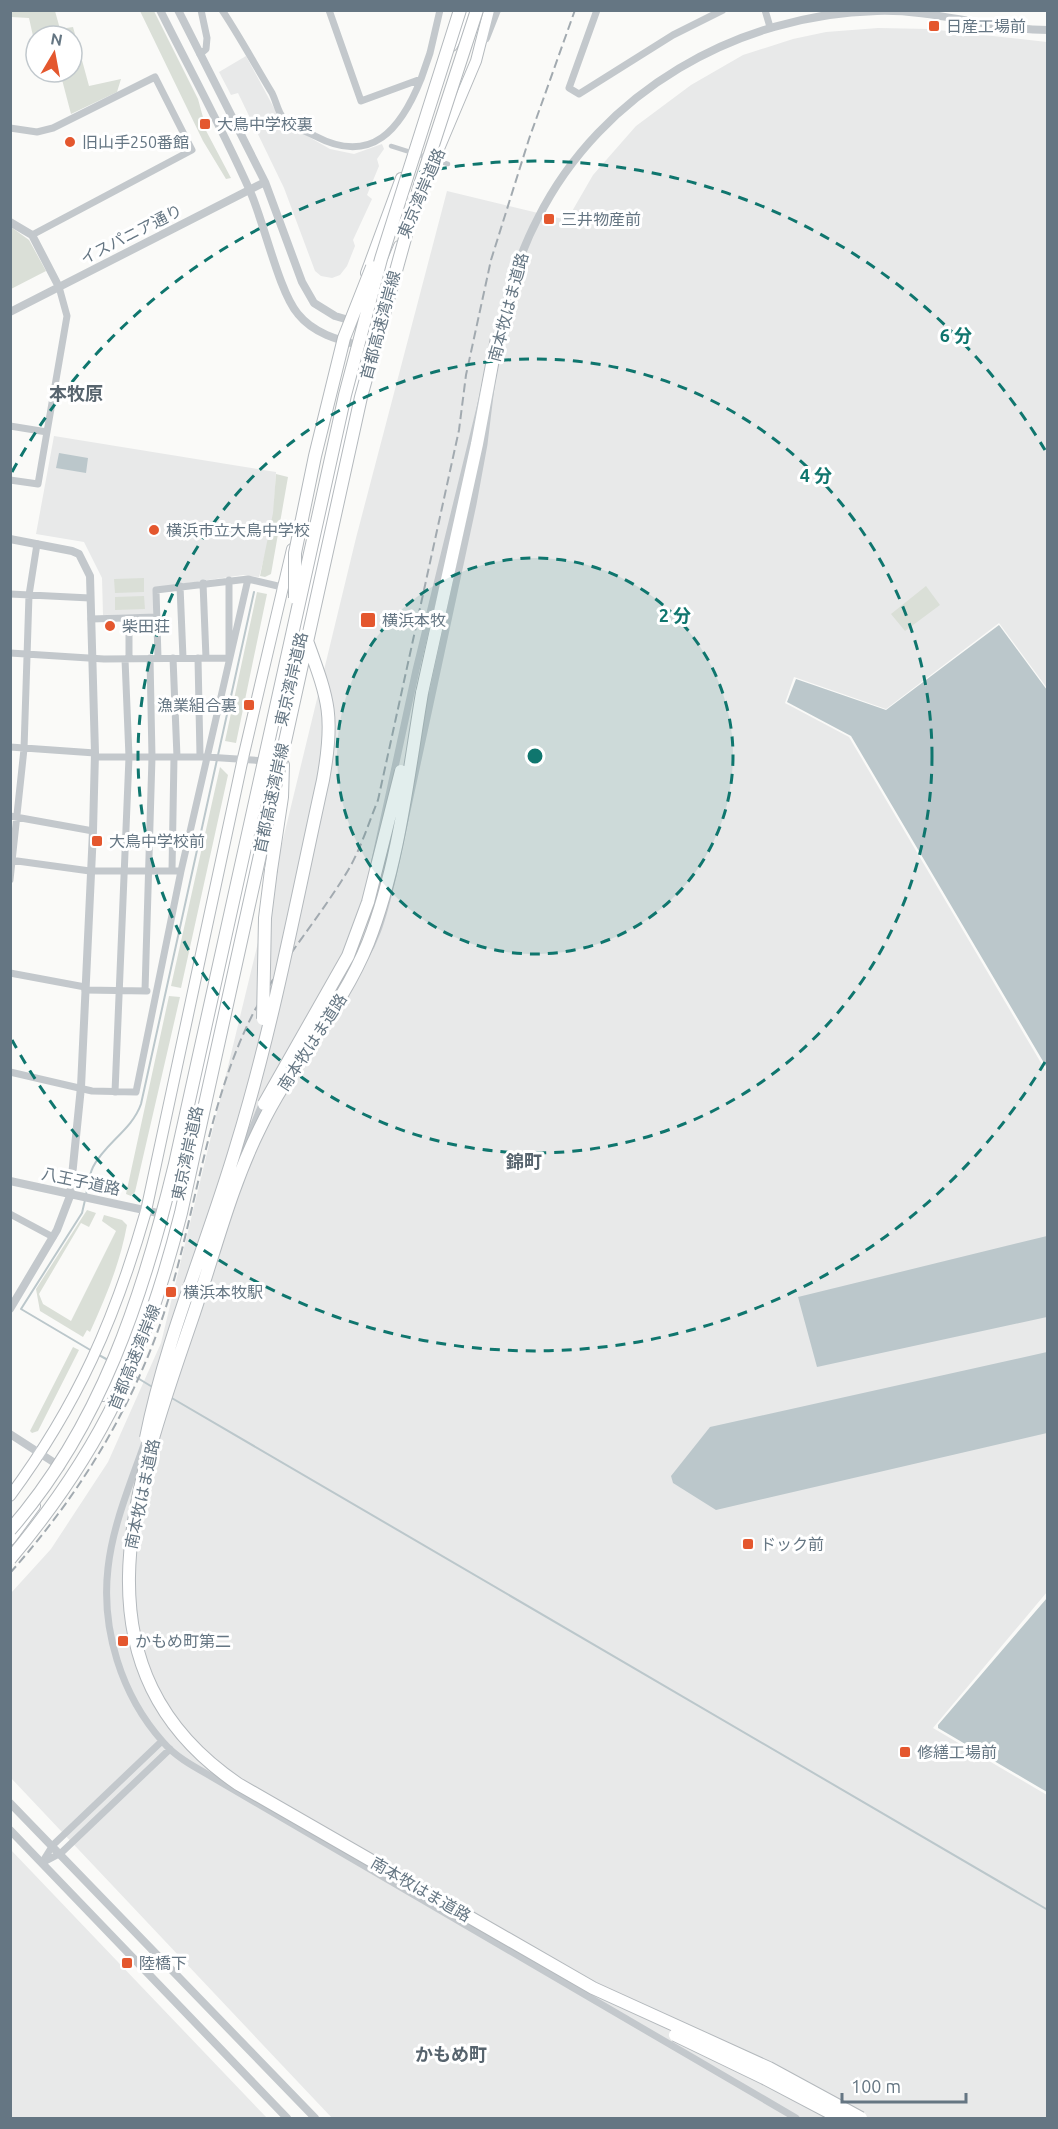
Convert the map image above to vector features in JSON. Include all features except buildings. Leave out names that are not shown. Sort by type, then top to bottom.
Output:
[{"type":"highway","name":"首都高速湾岸線","points":[[10,1530],[49,1480],[92,1409],[124,1338],[152,1256],[175,1164],[345,395],[404,185],[460,10]]},
{"type":"highway","name":"東京湾岸道路","points":[[10,1496],[40,1453],[91,1366],[122,1291],[146,1211],[282,587],[349,321],[441,67],[471,10]]},
{"type":"highway","name":"首都高速湾岸線","points":[[10,1559],[65,1490],[94,1444],[127,1381],[156,1303],[181,1213],[284,734],[375,339],[416,199],[477,10]]},
{"type":"highway","name":"東京湾岸道路","points":[[10,1540],[61,1467],[95,1412],[146,1303],[173,1216],[272,762],[371,327],[383,284],[476,61],[489,10]]},
{"type":"highway","points":[[134,1498],[159,1380],[246,1111],[323,780],[329,742],[330,713],[324,687],[297,612],[294,582],[295,554],[315,456],[344,338],[404,185]]},
{"type":"highway","name":"南本牧はま道路","points":[[497,338],[422,693],[393,858],[368,944],[336,1008],[260,1127],[240,1176],[151,1444],[132,1525],[128,1564],[129,1605],[137,1647],[153,1687],[177,1726],[215,1768],[253,1793],[593,1988],[769,2068],[861,2118]]},
{"type":"highway","name":"南本牧はま道路","points":[[422,693],[362,920],[339,976],[280,1073],[252,1131],[168,1379],[134,1498],[124,1578],[125,1606],[134,1648],[143,1675],[165,1714],[185,1741],[213,1770],[259,1800],[601,1996],[840,2118]]},
{"type":"highway","points":[[211,1264],[243,1130],[260,1044],[264,1005],[265,918],[282,797],[284,734]]},
{"type":"street","points":[[160,10],[250,190],[286,293],[296,313],[314,329],[366,346]]},
{"type":"street","points":[[178,10],[265,182],[302,282],[314,303],[323,311],[371,327]]},
{"type":"street","points":[[200,54],[206,49],[207,38],[201,10]]},
{"type":"street","points":[[222,10],[246,46],[284,118],[334,146],[353,147],[368,144],[382,137],[400,120],[421,79],[440,10]]},
{"type":"street","points":[[329,10],[361,100],[421,79]]},
{"type":"street","points":[[441,67],[460,10]]},
{"type":"street","points":[[476,61],[497,10]]},
{"type":"street","points":[[597,10],[569,88],[579,94],[673,35],[723,10]]},
{"type":"street","points":[[765,10],[770,27]]},
{"type":"street","name":"南本牧はま道路","points":[[497,338],[511,285],[528,239],[551,193],[584,149],[616,115],[672,72],[718,47],[770,27],[824,15],[880,11],[934,15],[1047,30]]},
{"type":"street","points":[[10,128],[37,132],[53,128],[155,77],[192,150],[32,235]]},
{"type":"street","points":[[391,146],[448,164]]},
{"type":"street","name":"イスパニア通り","points":[[10,312],[265,182]]},
{"type":"street","points":[[10,222],[32,235],[59,287],[67,316],[38,484],[10,480]]},
{"type":"street","points":[[497,338],[484,444],[473,504],[393,876],[378,932],[363,964],[349,980],[255,1116],[114,1539],[106,1593],[112,1646],[134,1698],[162,1741],[170,1749],[207,1774],[796,2118]]},
{"type":"street","points":[[349,980],[409,702],[497,338]]},
{"type":"street","points":[[10,426],[47,432]]},
{"type":"street","points":[[10,539],[79,554],[90,576],[95,755],[81,1087],[70,1196],[53,1237],[10,1309]]},
{"type":"street","points":[[10,880],[13,816],[24,749],[29,595],[37,544]]},
{"type":"street","points":[[10,1072],[92,1091],[136,1092],[203,757],[248,579]]},
{"type":"street","points":[[145,991],[156,590],[248,579],[282,587]]},
{"type":"street","points":[[229,580],[229,658]]},
{"type":"street","points":[[203,583],[203,757]]},
{"type":"street","points":[[180,586],[183,658]]},
{"type":"street","points":[[10,594],[90,598]]},
{"type":"street","points":[[91,619],[157,617]]},
{"type":"street","points":[[116,1092],[129,757],[127,659],[129,618]]},
{"type":"street","points":[[10,652],[127,659],[229,658]]},
{"type":"street","points":[[172,871],[176,757],[173,658]]},
{"type":"street","points":[[10,747],[129,757],[243,758],[272,762]]},
{"type":"street","points":[[13,816],[93,831]]},
{"type":"street","points":[[11,860],[90,871],[181,871]]},
{"type":"street","points":[[10,973],[85,988],[156,991]]},
{"type":"street","name":"八王子道路","points":[[10,1181],[70,1196],[173,1216]]},
{"type":"street","points":[[10,1214],[53,1237]]},
{"type":"street","points":[[10,1434],[61,1467]]},
{"type":"street","points":[[42,1863],[53,1845],[162,1741]]},
{"type":"street","points":[[42,1863],[61,1853],[170,1749]]},
{"type":"street","points":[[10,1803],[61,1853],[315,2118]]},
{"type":"street","points":[[10,1830],[287,2118]]},
{"type":"shaded area","points":[[11,10],[55,11],[59,24],[30,24],[29,18],[11,17]]},
{"type":"shaded area","points":[[140,11],[154,11],[198,99],[204,121],[202,123],[231,178],[226,179],[203,141]]},
{"type":"shaded area","points":[[878,28],[929,29],[1047,42],[1047,688],[999,623],[886,709],[794,677],[785,703],[849,737],[1047,1073],[1047,1592],[933,1728],[1047,1795],[1047,2118],[332,2118],[11,1778],[11,1593],[51,1549],[108,1462],[161,1343],[356,538],[447,191],[567,220],[593,175],[636,126],[691,85],[743,55],[793,39],[826,32]]},
{"type":"shaded area","points":[[246,56],[281,121],[330,149],[354,154],[382,144],[384,149],[377,159],[379,166],[367,195],[372,199],[353,240],[355,246],[347,266],[340,275],[332,278],[321,276],[315,271],[284,188],[238,93],[231,95],[219,72]]},
{"type":"shaded area","points":[[84,68],[89,86],[121,79],[117,92],[71,114],[63,84],[84,84]]},
{"type":"shaded area","points":[[11,227],[29,240],[46,271],[11,289]]},
{"type":"shaded area","name":"横浜市立大鳥中学校","points":[[54,436],[276,472],[273,525],[259,577],[243,575],[153,588],[153,614],[103,615],[102,578],[84,542],[36,534]]},
{"type":"shaded area","points":[[59,453],[88,458],[86,473],[56,468]]},
{"type":"shaded area","points":[[276,474],[288,477],[271,574],[265,577],[260,576],[273,513]]},
{"type":"shaded area","points":[[144,578],[144,592],[115,593],[114,579]]},
{"type":"shaded area","points":[[926,586],[940,605],[905,631],[891,614]]},
{"type":"shaded area","points":[[257,592],[267,594],[236,743],[225,741]]},
{"type":"shaded area","points":[[144,596],[145,609],[115,610],[115,597]]},
{"type":"shaded area","points":[[999,625],[1047,690],[1047,1068],[851,736],[787,702],[796,679],[886,710]]},
{"type":"shaded area","points":[[220,767],[228,775],[181,988],[171,986]]},
{"type":"shaded area","points":[[169,996],[180,997],[135,1192],[131,1196],[126,1194]]},
{"type":"shaded area","points":[[87,1210],[96,1213],[89,1227],[81,1223],[39,1294],[43,1304],[71,1321],[116,1231],[102,1221],[104,1215],[122,1220],[127,1225],[107,1293],[90,1332],[87,1330],[83,1337],[40,1311],[36,1289]]},
{"type":"shaded area","points":[[1047,1236],[1047,1317],[817,1367],[798,1297]]},
{"type":"shaded area","points":[[73,1347],[79,1350],[38,1431],[32,1433],[30,1431]]},
{"type":"shaded area","points":[[1047,1352],[1047,1433],[716,1510],[673,1483],[671,1476],[710,1427]]},
{"type":"shaded area","points":[[1047,1598],[1047,1792],[938,1728],[938,1725]]},
{"type":"shaded area","points":[[11,1850],[267,2118],[11,2118]]},
{"type":"waterway","points":[[86,1195],[90,1173],[98,1158],[125,1129],[141,1104],[254,592]]},
{"type":"waterway","points":[[85,1200],[82,1213],[21,1309],[92,1351]]},
{"type":"waterway","points":[[97,1354],[108,1360]]},
{"type":"waterway","points":[[131,1374],[154,1388]]},
{"type":"waterway","points":[[170,1397],[1048,1910]]},
{"type":"railway","points":[[10,1573],[57,1516],[78,1486],[98,1455],[133,1390],[161,1322],[220,1098],[232,1061],[247,1026],[270,985],[350,867],[378,800],[459,430],[466,375],[491,260],[529,139],[575,10]]},
{"type":"place","name":"日産工場前","points":[[934,26]]},
{"type":"place","name":"大鳥中学校裏","points":[[205,124]]},
{"type":"place","name":"旧山手250番館","points":[[70,142]]},
{"type":"place","name":"三井物産前","points":[[549,219]]},
{"type":"place","name":"横浜市立大鳥中学校","points":[[154,530]]},
{"type":"place","name":"横浜本牧","points":[[368,620]]},
{"type":"place","name":"柴田荘","points":[[110,626]]},
{"type":"place","name":"漁業組合裏","points":[[249,705]]},
{"type":"place","name":"大鳥中学校前","points":[[97,841]]},
{"type":"place","name":"横浜本牧駅","points":[[171,1292]]},
{"type":"place","name":"ドック前","points":[[748,1544]]},
{"type":"place","name":"かもめ町第二","points":[[123,1641]]},
{"type":"place","name":"修繕工場前","points":[[905,1752]]},
{"type":"place","name":"陸橋下","points":[[127,1963]]},
{"type":"district","name":"本牧原","points":[[76,394]]},
{"type":"district","name":"錦町","points":[[524,1162]]},
{"type":"district","name":"かもめ町","points":[[451,2055]]}]
